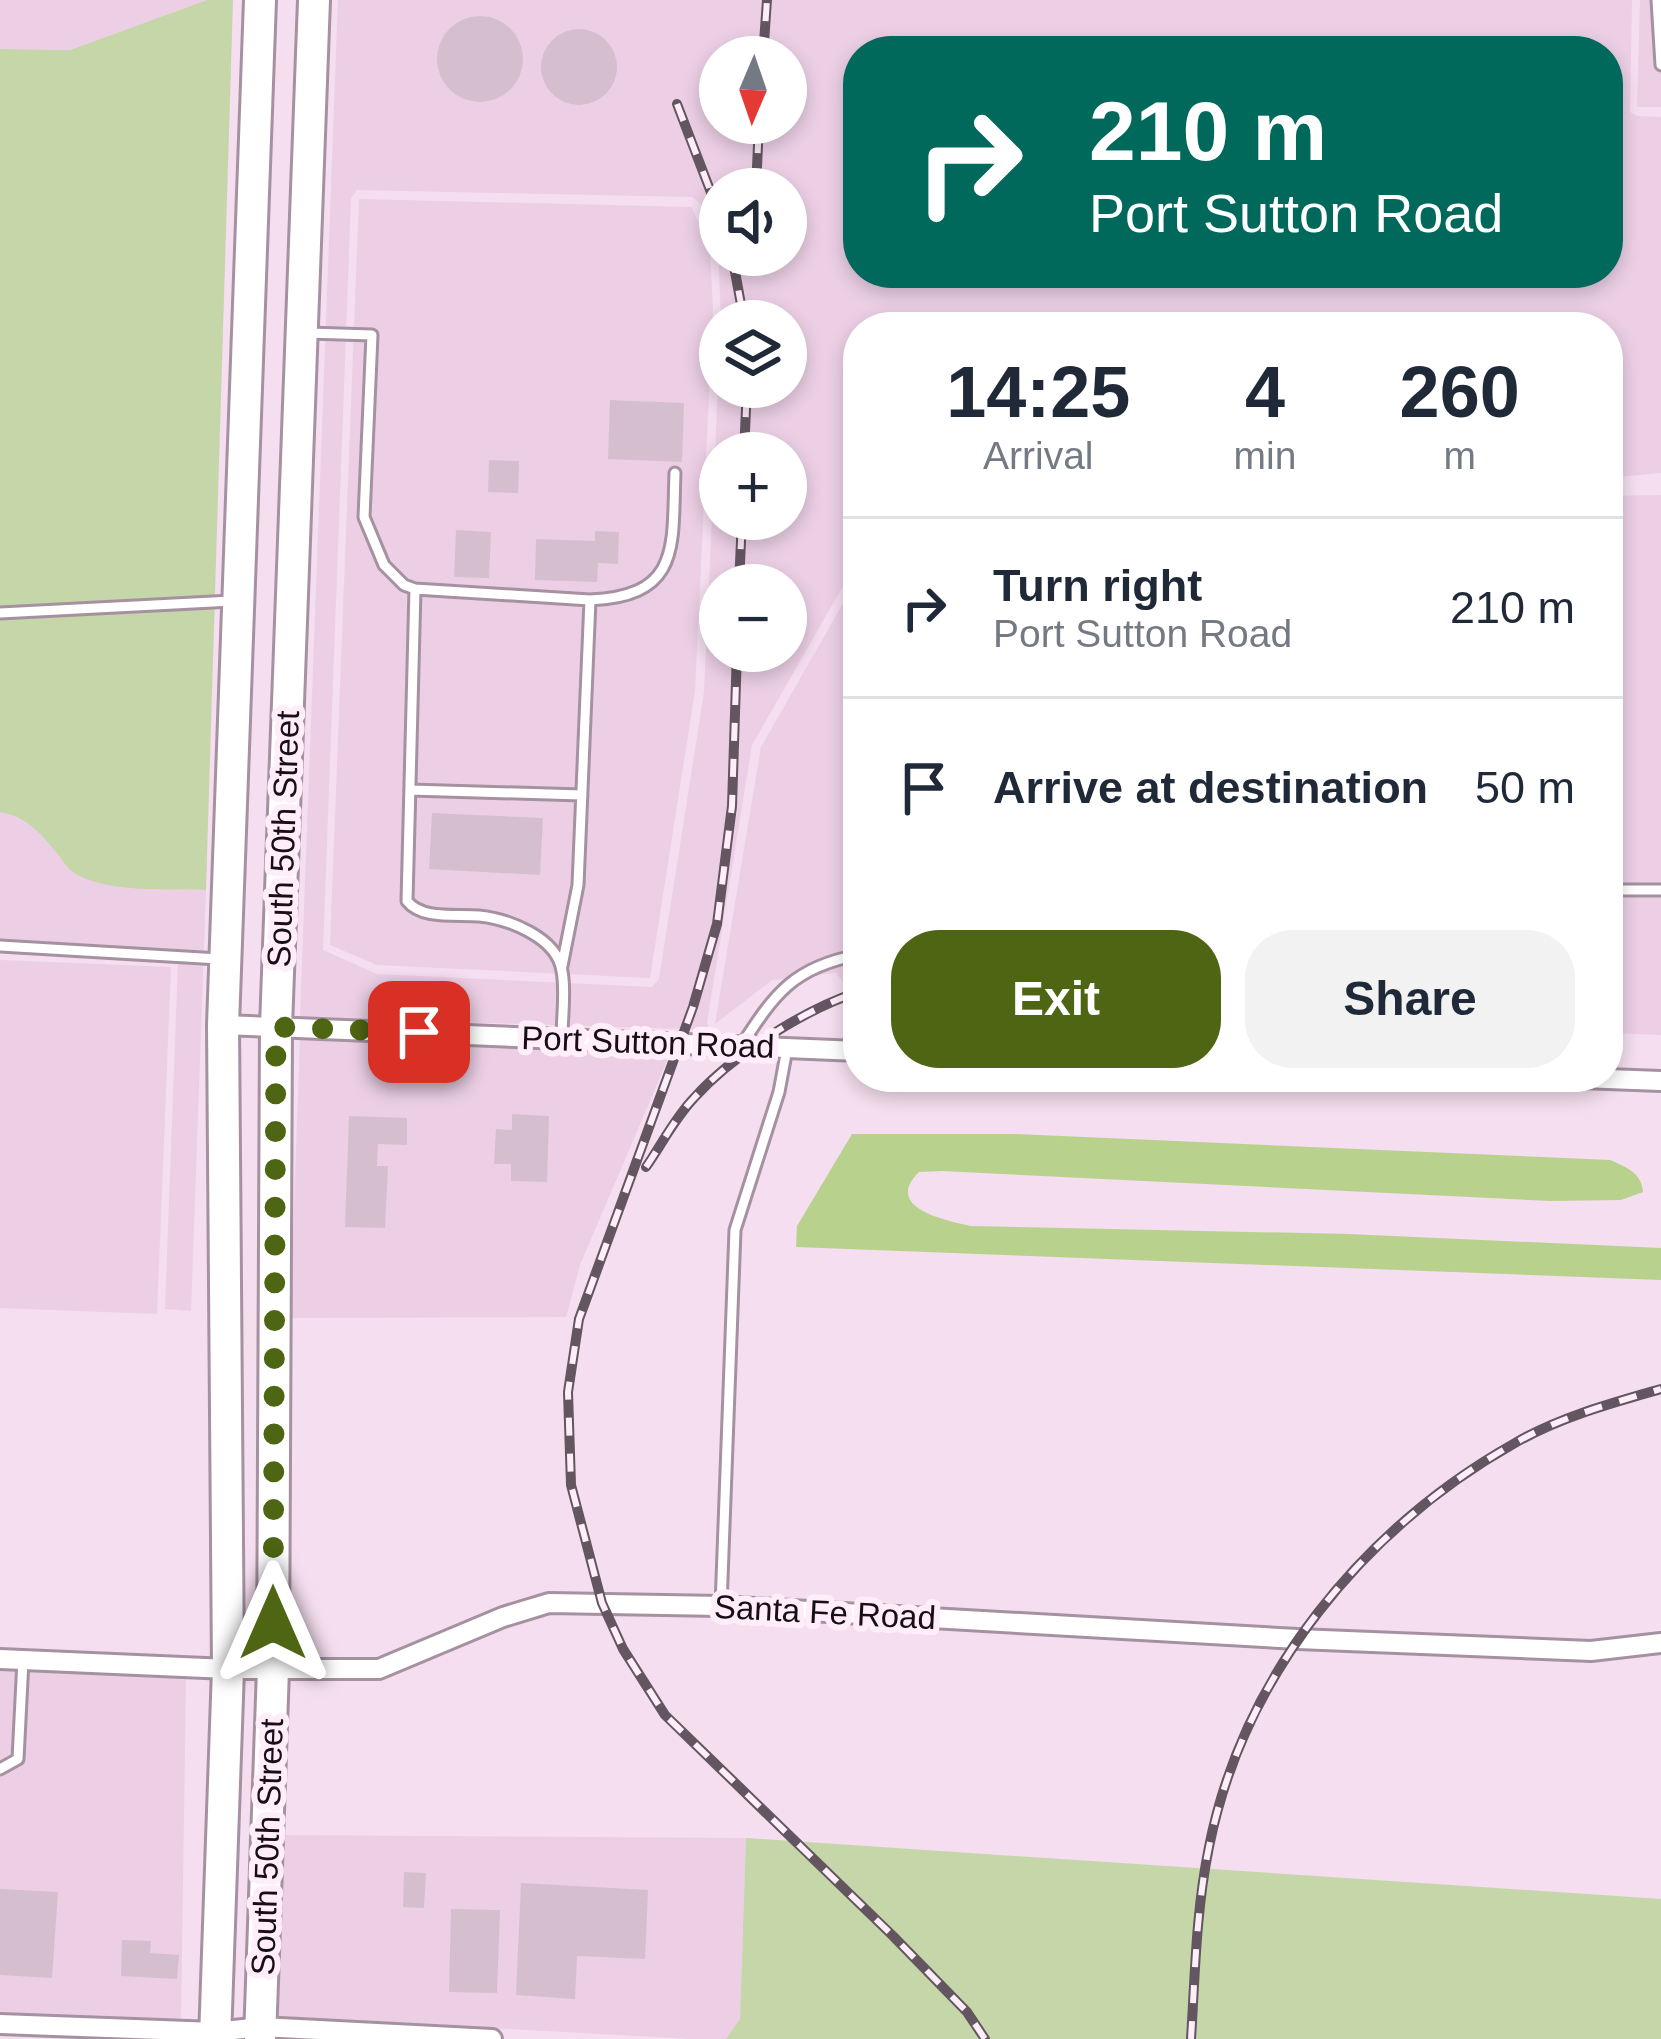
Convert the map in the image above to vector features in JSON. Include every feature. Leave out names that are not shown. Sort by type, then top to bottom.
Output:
[{"type":"main road","name":"South 50th Street","points":[[215,2036],[228,1669],[224,959],[260,0]]},
{"type":"main road","name":"South 50th Street","points":[[260,2033],[273,1669],[276,1027],[314,0]]},
{"type":"street","name":"Port Sutton Road","points":[[223,1024],[843,1050]]},
{"type":"street","points":[[1623,1080],[1661,1081]]},
{"type":"street","name":"Santa Fe Road","points":[[0,1659],[228,1669],[380,1669],[503,1617],[549,1603],[722,1606],[1591,1651],[1661,1643]]},
{"type":"street","points":[[0,2024],[215,2036],[492,2039]]},
{"type":"lane","points":[[1658,0],[1661,65]]},
{"type":"lane","points":[[302,333],[372,335],[364,517],[384,566],[404,585],[590,600],[634,594],[658,575],[667,559],[675,472]]},
{"type":"lane","points":[[416,589],[406,895],[410,906],[422,912],[486,917],[521,928],[547,944],[562,966]]},
{"type":"lane","points":[[562,1038],[562,966],[578,885],[590,600]]},
{"type":"lane","points":[[0,614],[238,601]]},
{"type":"lane","points":[[410,790],[582,795]]},
{"type":"lane","points":[[1623,890],[1661,890]]},
{"type":"lane","points":[[0,946],[224,959]]},
{"type":"lane","points":[[741,1046],[782,988],[824,962],[843,958]]},
{"type":"lane","points":[[722,1606],[734,1230],[779,1093],[787,1048]]},
{"type":"lane","points":[[0,1769],[18,1759],[23,1660]]},
{"type":"shaded area","points":[[0,0],[207,0],[70,50],[0,49]]},
{"type":"shaded area","points":[[207,0],[233,0],[206,890],[137,888],[101,884],[73,872],[34,828],[0,812],[0,49],[70,50]]},
{"type":"shaded area","points":[[338,0],[1632,0],[1630,112],[1661,117],[1661,473],[1623,477],[1623,312],[843,312],[843,586],[807,649],[807,564],[710,564],[711,540],[807,540],[807,432],[716,432],[717,408],[807,408],[807,300],[720,300],[719,276],[807,276],[807,168],[699,168],[699,202],[692,197],[357,190],[351,198],[323,950],[377,974],[652,987],[659,979],[705,672],[794,672],[752,745],[709,1030],[300,1017]]},
{"type":"shaded area","points":[[1640,0],[1661,0],[1661,107],[1637,107]]},
{"type":"shaded area","points":[[359,199],[692,207],[699,224],[699,276],[711,276],[712,300],[699,300],[699,408],[708,408],[707,432],[699,432],[702,540],[695,691],[650,978],[377,965],[330,945]]},
{"type":"shaded area","points":[[1661,495],[1661,1035],[1623,1034],[1623,496]]},
{"type":"shaded area","points":[[843,603],[843,982],[836,973],[772,980],[715,1024],[761,747]]},
{"type":"shaded area","points":[[0,812],[36,828],[73,872],[104,884],[206,890],[191,1311],[165,1309],[178,962],[172,958],[0,951]]},
{"type":"shaded area","points":[[0,960],[171,967],[157,1314],[0,1308]]},
{"type":"shaded area","points":[[300,1039],[670,1054],[580,1265],[566,1317],[290,1318]]},
{"type":"shaded area","points":[[852,1134],[1015,1134],[1610,1160],[1636,1175],[1643,1192],[1621,1200],[1550,1201],[942,1171],[919,1172],[908,1195],[922,1211],[971,1226],[1348,1234],[1661,1248],[1661,1280],[796,1247],[797,1226]]},
{"type":"shaded area","points":[[0,1670],[186,1678],[181,2020],[0,2014]]},
{"type":"shaded area","points":[[278,1835],[746,1838],[740,2020],[726,2039],[692,2039],[274,2016]]},
{"type":"shaded area","points":[[746,1838],[1661,1899],[1661,2039],[726,2039],[740,2019]]},
{"type":"building","points":[[480,16],[511,28],[523,59],[511,90],[480,102],[449,90],[437,59],[449,28]]},
{"type":"building","points":[[579,29],[606,40],[617,67],[606,94],[579,105],[552,94],[541,67],[552,40]]},
{"type":"building","points":[[610,400],[684,403],[682,462],[608,459]]},
{"type":"building","points":[[489,460],[519,461],[518,493],[488,492]]},
{"type":"building","points":[[456,530],[491,532],[489,578],[454,577]]},
{"type":"building","points":[[595,531],[619,532],[618,564],[598,563],[597,582],[535,580],[536,539],[595,541]]},
{"type":"building","points":[[432,813],[543,818],[540,875],[429,869]]},
{"type":"building","points":[[512,1114],[549,1116],[547,1182],[511,1181],[511,1164],[494,1164],[496,1129],[512,1130]]},
{"type":"building","points":[[349,1116],[407,1118],[407,1145],[378,1144],[377,1166],[388,1166],[385,1228],[345,1227]]},
{"type":"building","points":[[404,1872],[426,1873],[424,1908],[403,1907]]},
{"type":"building","points":[[521,1883],[648,1890],[645,1959],[577,1956],[575,1999],[516,1995]]},
{"type":"building","points":[[0,1889],[58,1892],[52,1978],[0,1975]]},
{"type":"building","points":[[451,1909],[500,1910],[497,1993],[449,1992]]},
{"type":"building","points":[[122,1940],[151,1941],[150,1953],[179,1955],[177,1979],[121,1976]]},
{"type":"railway","points":[[764,36],[767,0]]},
{"type":"railway","points":[[677,104],[702,168]]},
{"type":"railway","points":[[757,168],[758,144]]},
{"type":"railway","points":[[736,276],[740,300]]},
{"type":"railway","points":[[745,432],[746,408]]},
{"type":"railway","points":[[740,564],[741,540]]},
{"type":"railway","points":[[736,672],[732,806],[717,924],[693,1007],[579,1319],[568,1392],[571,1485],[602,1603],[623,1649],[665,1715],[893,1936],[967,2012],[985,2039]]},
{"type":"railway","points":[[646,1167],[687,1106],[728,1066],[792,1022],[843,998]]},
{"type":"railway","points":[[1191,2039],[1201,1895],[1226,1784],[1250,1723],[1318,1612],[1408,1518],[1460,1478],[1550,1426],[1661,1389]]},
{"type":"route","points":[[273,1623],[276,1027],[419,1032]]}]
